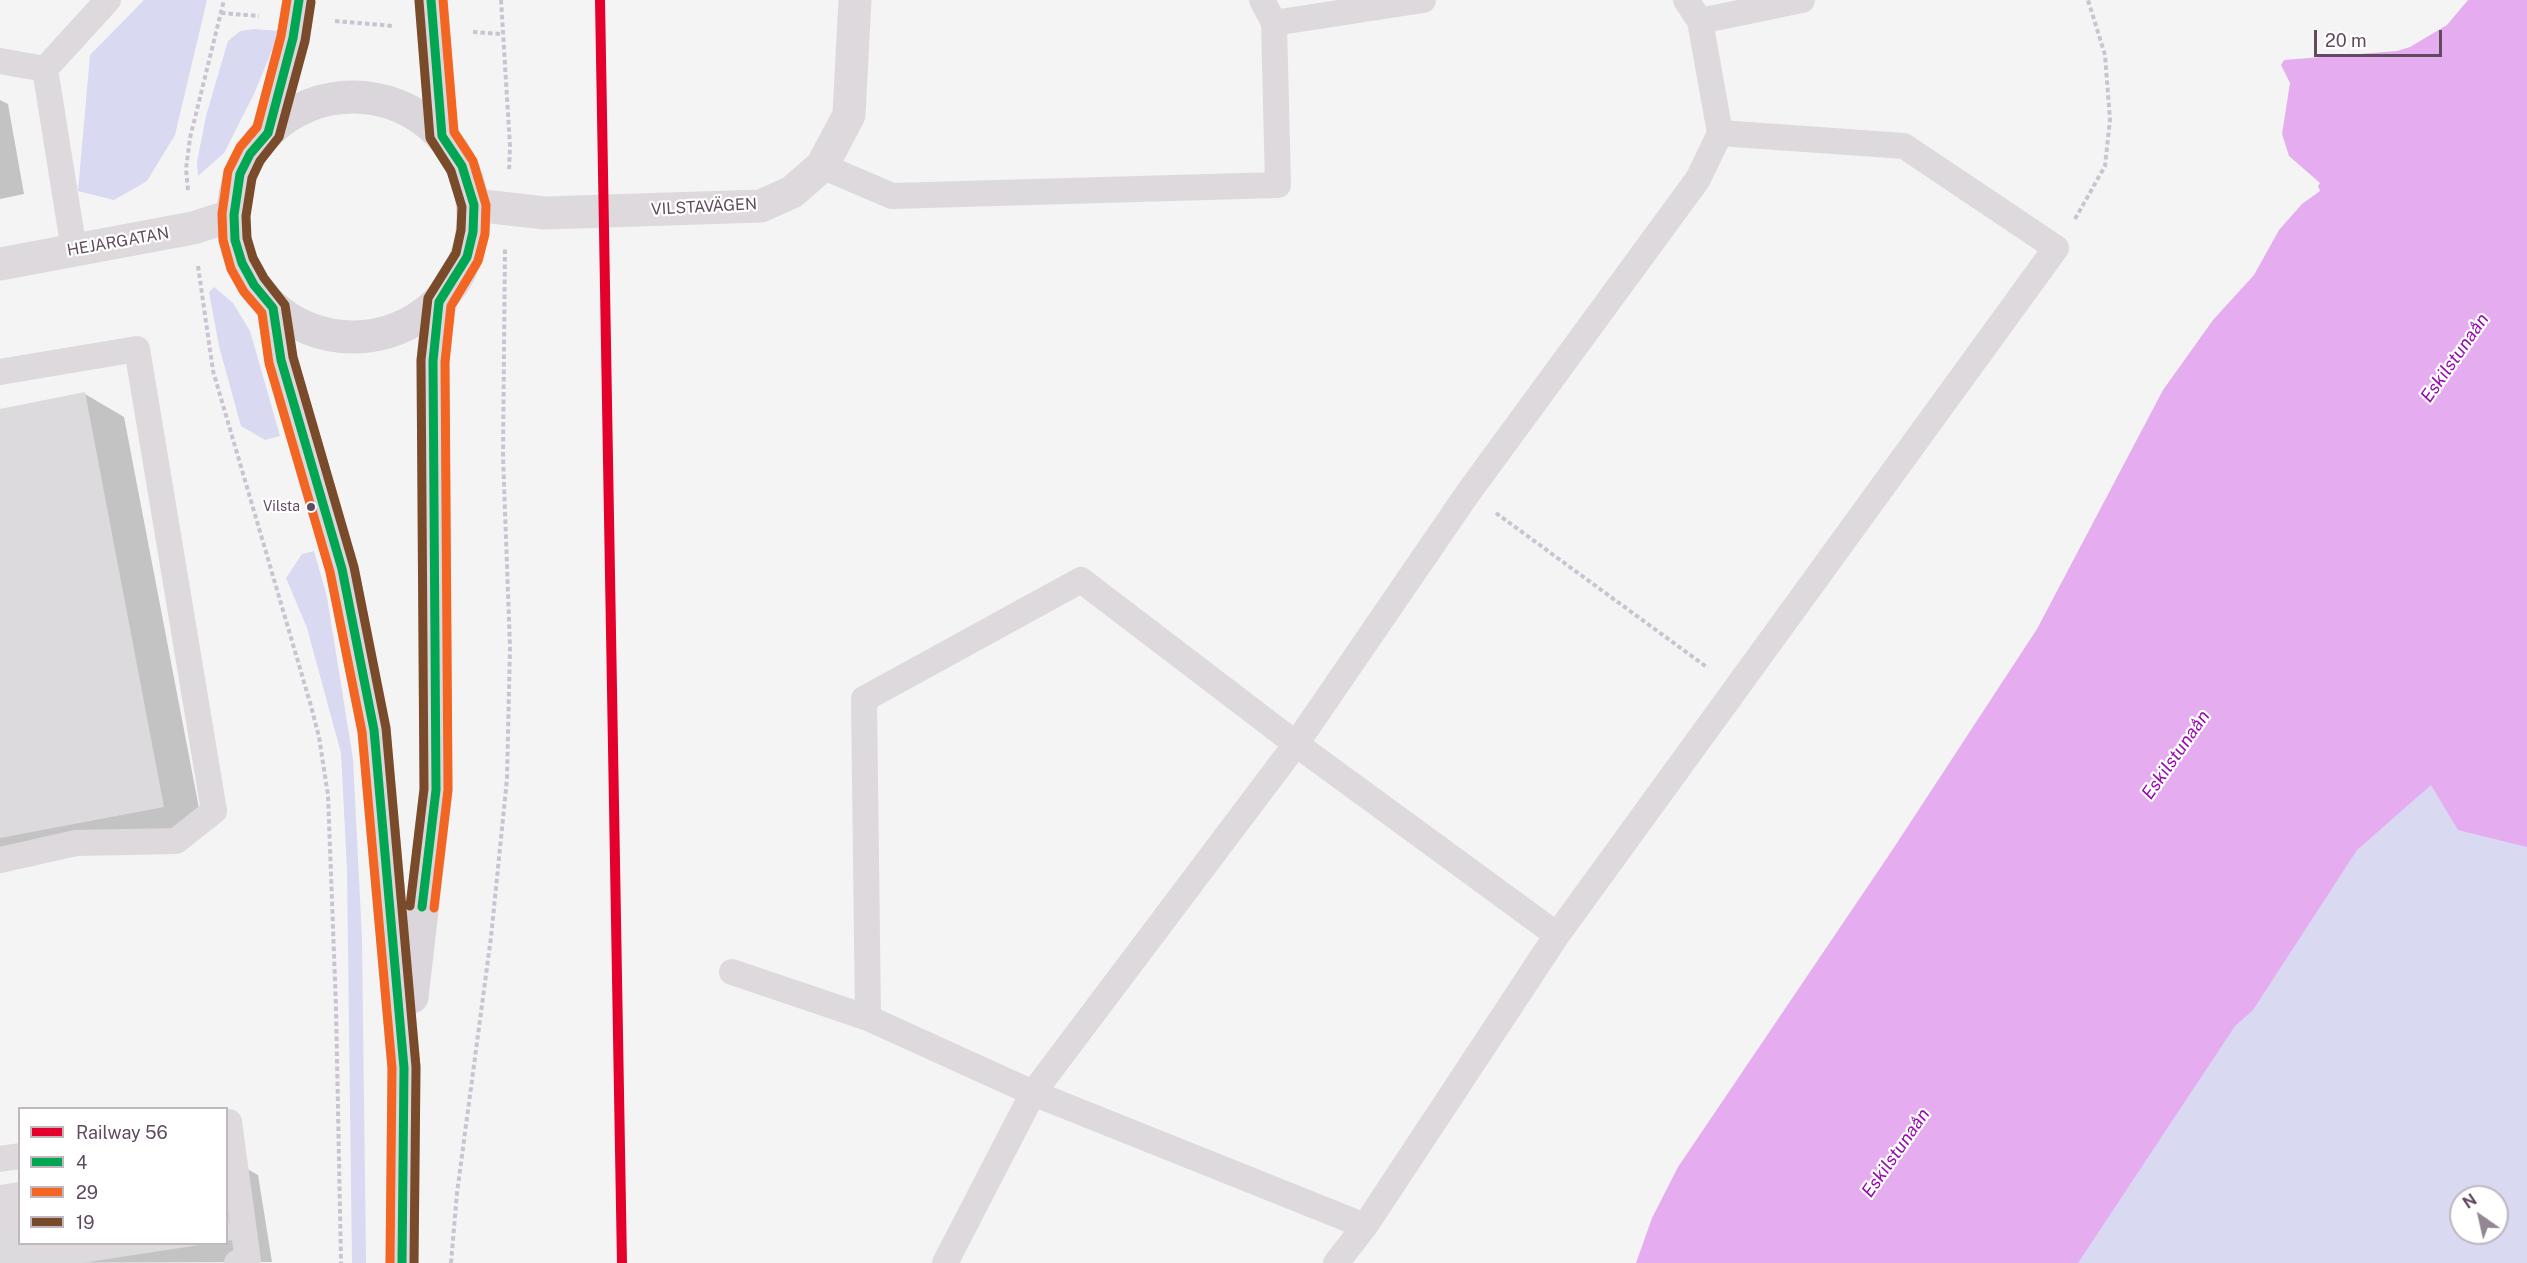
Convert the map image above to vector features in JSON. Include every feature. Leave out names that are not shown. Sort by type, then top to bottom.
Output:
[{"type":"main road","points":[[268,133],[297,9]]},
{"type":"main road","points":[[432,14],[442,136]]},
{"type":"main road","points":[[345,96],[368,97],[406,108],[442,136],[462,166],[474,205],[473,232],[467,257],[456,280],[439,302],[408,324],[388,332],[360,337],[314,332],[293,323],[273,308],[254,285],[242,263],[235,240],[234,214],[240,174],[250,154],[268,133],[285,117],[301,108],[345,96]]},
{"type":"main road","points":[[404,1068],[436,790],[433,361],[439,302]]},
{"type":"main road","points":[[273,308],[281,360],[342,569],[374,730],[404,1068],[402,1263]]},
{"type":"street","name":"VILSTAVÄGEN","points":[[474,205],[545,213],[760,206],[792,192],[822,166],[849,115],[855,0]]},
{"type":"street","name":"HEJARGATAN","points":[[0,264],[193,228],[234,214]]},
{"type":"lane","points":[[45,69],[108,0]]},
{"type":"lane","points":[[822,166],[892,196],[1278,185],[1274,23],[1262,0]]},
{"type":"lane","points":[[1274,23],[1423,0]]},
{"type":"lane","points":[[945,1263],[1033,1093],[1296,744],[1468,493],[1698,179],[1719,133],[1693,11],[1802,0]]},
{"type":"lane","points":[[0,61],[45,69]]},
{"type":"lane","points":[[45,69],[74,250]]},
{"type":"lane","points":[[1336,1263],[1365,1226],[1557,935],[2056,248],[1904,146],[1719,133]]},
{"type":"lane","points":[[0,372],[137,349],[214,811],[176,842],[76,843],[0,860]]},
{"type":"lane","points":[[868,1018],[864,699],[1081,580],[1296,744],[1557,935]]},
{"type":"lane","points":[[732,972],[868,1018],[1033,1093],[1365,1226]]},
{"type":"lane","points":[[228,1122],[245,1262]]},
{"type":"lane","points":[[0,1159],[18,1156]]},
{"type":"path","points":[[224,0],[189,138],[186,170],[213,370],[311,706],[319,737],[328,795],[336,1007],[341,1263]]},
{"type":"path","points":[[451,1263],[457,1193],[491,937],[507,779],[510,647],[503,456],[510,146],[501,0]]},
{"type":"path","points":[[2056,248],[2083,207],[2105,166],[2110,120],[2105,55],[2088,0]]},
{"type":"path","points":[[297,9],[432,14]]},
{"type":"path","points":[[1468,493],[1736,688]]},
{"type":"shaded area","points":[[144,0],[207,0],[175,135],[147,181],[114,200],[78,191],[90,55]]},
{"type":"shaded area","points":[[254,29],[280,31],[254,94],[224,153],[198,176],[197,162],[206,116],[228,41],[240,31]]},
{"type":"shaded area","points":[[214,287],[233,303],[250,331],[280,436],[265,440],[241,426],[219,346],[209,292]]},
{"type":"shaded area","points":[[2527,334],[2527,1263],[1839,1263]]},
{"type":"shaded area","points":[[314,551],[327,597],[353,759],[362,938],[366,1263],[352,1263],[347,869],[341,753],[307,628],[286,578],[302,554]]},
{"type":"water","name":"Eskilstunaån","points":[[2468,0],[2527,0],[2527,847],[2458,830],[2431,785],[2357,850],[2253,1010],[2235,1026],[2078,1263],[1636,1263],[1652,1218],[1678,1167],[1891,852],[2037,629],[2163,390],[2213,320],[2254,275],[2279,230],[2302,204],[2320,191],[2318,186],[2320,183],[2289,156],[2282,134],[2290,83],[2281,65],[2284,60],[2397,51],[2410,47],[2447,25]]},
{"type":"building","points":[[85,392],[164,807],[0,838],[0,409]]},
{"type":"building","points":[[18,1182],[18,1245],[199,1245],[82,1263],[0,1263],[0,1185]]},
{"type":"building","points":[[228,1216],[233,1240],[228,1241]]},
{"type":"rail line","name":"56","points":[[600,0],[622,1263]]},
{"type":"transit line","name":"29","points":[[287,0],[281,36],[257,127],[240,147],[228,171],[222,214],[223,240],[231,269],[244,292],[262,313],[269,363],[330,572],[362,732],[392,1068],[390,1263]]},
{"type":"transit line","name":"4","points":[[299,0],[293,38],[268,133],[250,154],[240,174],[234,215],[235,240],[242,263],[254,285],[273,308],[281,360],[342,569],[374,730],[404,1068],[402,1263]]},
{"type":"transit line","name":"4","points":[[422,907],[436,790],[433,361],[439,302],[467,257],[473,232],[474,205],[462,166],[442,136],[431,0]]},
{"type":"transit line","name":"29","points":[[434,908],[448,790],[445,362],[451,306],[478,261],[485,234],[486,205],[473,161],[454,132],[443,0]]},
{"type":"transit line","name":"19","points":[[410,906],[424,789],[421,360],[428,298],[456,253],[461,230],[462,207],[451,171],[430,138],[419,1]]},
{"type":"transit line","name":"19","points":[[311,2],[305,41],[279,137],[260,161],[252,178],[246,216],[247,238],[253,258],[264,278],[285,305],[293,357],[354,567],[386,728],[416,1067],[414,1263]]},
{"type":"place","name":"Vilsta","points":[[311,507]]}]
